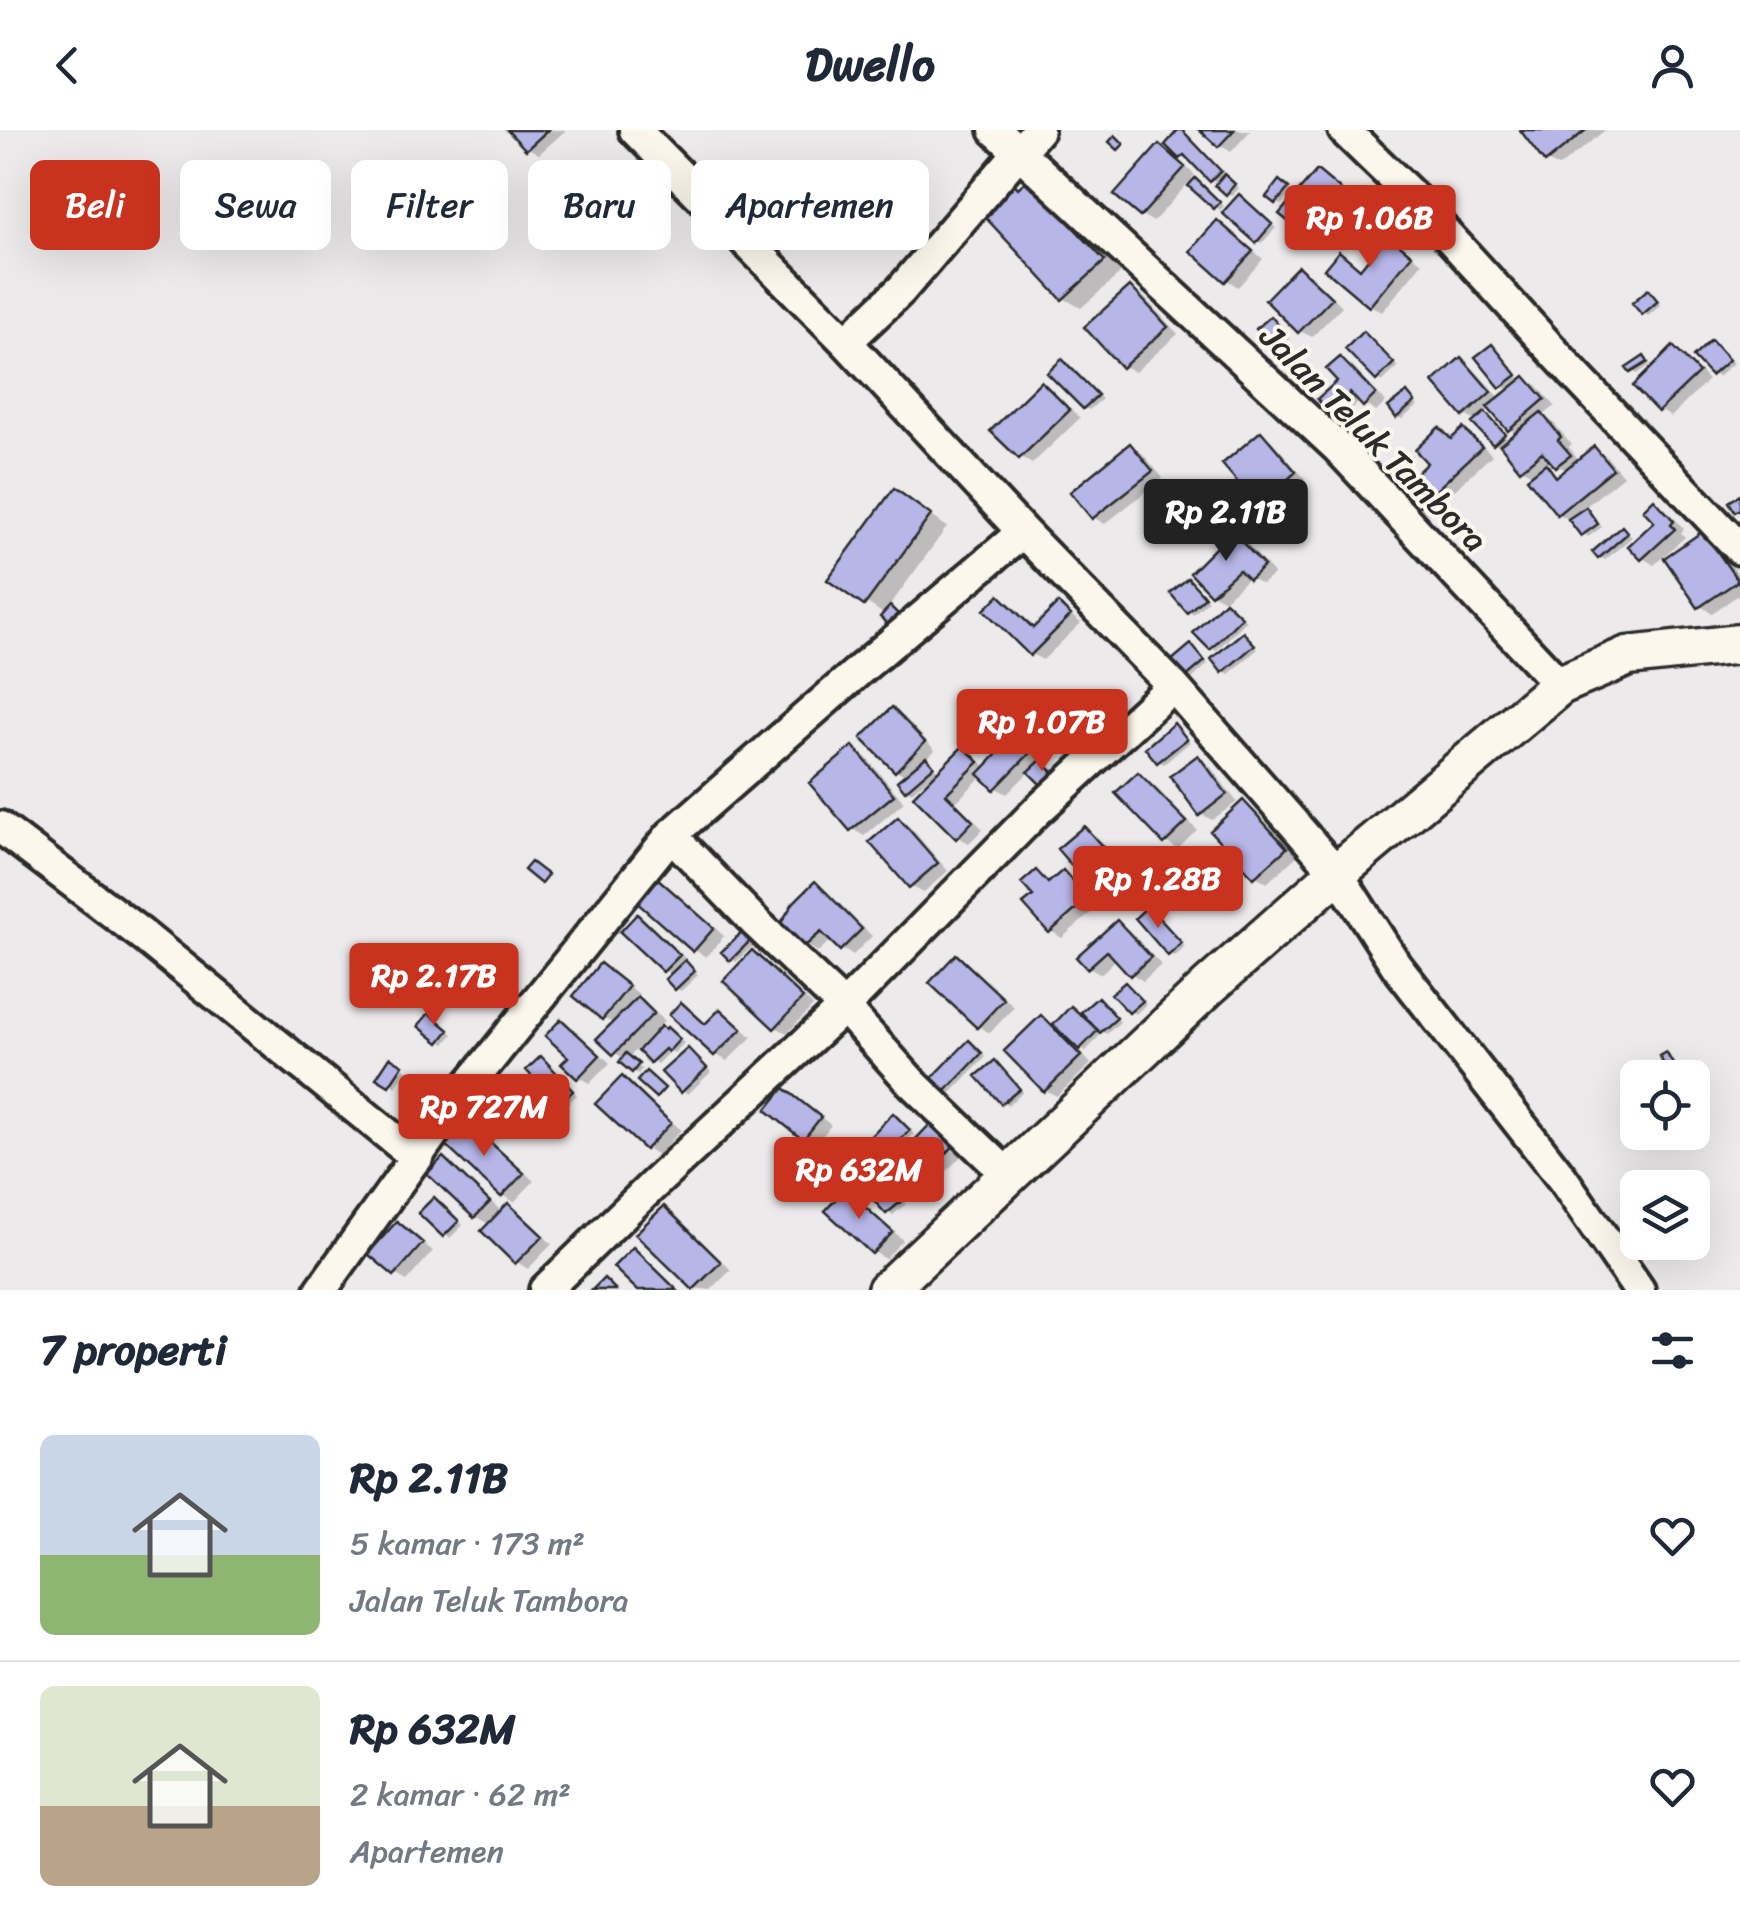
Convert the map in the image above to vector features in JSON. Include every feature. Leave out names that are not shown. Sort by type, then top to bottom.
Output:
[{"type":"street","points":[[635,130],[846,342],[1022,532],[1173,686],[1338,873],[1396,964],[1562,1178],[1639,1290]]},
{"type":"street","name":"Jalan Teluk Tambora","points":[[994,130],[1028,141],[1338,446],[1560,685]]},
{"type":"street","points":[[1344,130],[1409,193],[1740,550]]},
{"type":"street","points":[[846,342],[900,290],[1028,141]]},
{"type":"street","points":[[322,1290],[460,1096],[671,835],[1022,532]]},
{"type":"street","points":[[887,1290],[1208,986],[1560,685],[1628,656],[1740,644]]},
{"type":"street","points":[[546,1290],[844,1006],[1037,810],[1173,686]]},
{"type":"street","points":[[0,828],[141,934],[416,1158]]},
{"type":"street","points":[[671,835],[844,1006],[911,1082],[1009,1176]]},
{"type":"building","points":[[507,130],[548,130],[526,150]]},
{"type":"building","points":[[1178,130],[1221,171],[1210,182],[1184,155],[1179,159],[1165,145]]},
{"type":"building","points":[[1199,130],[1234,130],[1218,147]]},
{"type":"building","points":[[1520,130],[1586,130],[1545,163]]},
{"type":"building","points":[[1115,135],[1124,144],[1118,150],[1109,142]]},
{"type":"building","points":[[1159,144],[1185,167],[1140,217],[1114,195]]},
{"type":"building","points":[[1317,170],[1341,190],[1304,234],[1279,214]]},
{"type":"building","points":[[1224,174],[1235,184],[1226,195],[1215,185]]},
{"type":"building","points":[[1195,178],[1220,202],[1214,209],[1188,186]]},
{"type":"building","points":[[1028,179],[1105,261],[1062,300],[986,218],[992,212],[988,207],[1014,183],[1018,188]]},
{"type":"building","points":[[1279,180],[1289,188],[1275,204],[1266,197]]},
{"type":"building","points":[[1239,194],[1272,224],[1256,243],[1222,213]]},
{"type":"building","points":[[1217,220],[1253,251],[1225,282],[1190,251]]},
{"type":"building","points":[[1388,235],[1412,255],[1369,307],[1324,269],[1339,251],[1360,269]]},
{"type":"building","points":[[1298,266],[1332,298],[1298,333],[1265,300]]},
{"type":"building","points":[[1130,286],[1168,327],[1122,368],[1084,327]]},
{"type":"building","points":[[1648,289],[1658,301],[1642,315],[1632,303]]},
{"type":"building","points":[[1271,316],[1286,334],[1271,347],[1256,329]]},
{"type":"building","points":[[1363,331],[1394,363],[1376,381],[1345,349]]},
{"type":"building","points":[[1711,340],[1729,360],[1711,376],[1693,357]]},
{"type":"building","points":[[1492,344],[1517,375],[1500,388],[1475,357]]},
{"type":"building","points":[[1673,346],[1699,373],[1658,412],[1633,386]]},
{"type":"building","points":[[1644,356],[1648,362],[1630,373],[1626,368]]},
{"type":"building","points":[[1340,357],[1376,394],[1363,407],[1350,393],[1330,412],[1317,399],[1337,381],[1326,369]]},
{"type":"building","points":[[1461,357],[1491,392],[1463,417],[1433,382]]},
{"type":"building","points":[[1062,359],[1098,395],[1083,409],[1047,373]]},
{"type":"building","points":[[1525,376],[1545,399],[1508,431],[1487,407]]},
{"type":"building","points":[[1041,381],[1070,410],[1019,459],[990,431]]},
{"type":"building","points":[[1407,392],[1415,402],[1396,418],[1388,407]]},
{"type":"building","points":[[1485,412],[1505,434],[1493,445],[1472,423]]},
{"type":"building","points":[[1541,412],[1571,455],[1555,467],[1542,452],[1520,470],[1500,445]]},
{"type":"building","points":[[1439,427],[1451,439],[1463,428],[1482,447],[1415,510],[1398,491],[1427,463],[1415,450]]},
{"type":"building","points":[[1261,431],[1296,472],[1258,506],[1222,464]]},
{"type":"building","points":[[1130,443],[1153,471],[1092,519],[1070,492]]},
{"type":"building","points":[[1594,446],[1613,469],[1557,515],[1527,478],[1546,463],[1556,477]]},
{"type":"building","points":[[894,488],[931,515],[864,606],[827,580]]},
{"type":"building","points":[[1740,495],[1740,509],[1735,512],[1729,502]]},
{"type":"building","points":[[1654,499],[1674,521],[1671,525],[1675,529],[1641,560],[1628,546],[1654,522],[1643,510]]},
{"type":"building","points":[[1586,507],[1598,524],[1581,536],[1568,519]]},
{"type":"building","points":[[1622,526],[1628,533],[1598,559],[1592,552]]},
{"type":"building","points":[[1232,531],[1264,566],[1249,580],[1239,570],[1211,595],[1190,573]]},
{"type":"building","points":[[1703,531],[1738,581],[1698,608],[1664,558]]},
{"type":"building","points":[[1188,578],[1205,597],[1187,613],[1170,593]]},
{"type":"building","points":[[999,595],[1033,628],[1058,603],[1071,615],[1030,656],[984,610]]},
{"type":"building","points":[[1225,601],[1242,617],[1210,650],[1193,633]]},
{"type":"building","points":[[890,606],[904,620],[894,630],[880,617]]},
{"type":"building","points":[[1243,632],[1255,645],[1222,673],[1211,659]]},
{"type":"building","points":[[1191,644],[1205,661],[1185,678],[1171,661]]},
{"type":"building","points":[[892,707],[925,742],[895,772],[861,738]]},
{"type":"building","points":[[1174,723],[1187,739],[1157,763],[1145,748]]},
{"type":"building","points":[[1015,735],[1032,751],[994,790],[978,774]]},
{"type":"building","points":[[853,746],[894,795],[850,831],[809,783]]},
{"type":"building","points":[[963,746],[979,762],[946,794],[973,821],[956,839],[913,796]]},
{"type":"building","points":[[1198,755],[1227,794],[1199,816],[1170,776]]},
{"type":"building","points":[[926,757],[934,766],[905,791],[897,781]]},
{"type":"building","points":[[1041,760],[1056,775],[1043,787],[1028,772]]},
{"type":"building","points":[[1138,772],[1187,822],[1164,844],[1115,793]]},
{"type":"building","points":[[1243,800],[1287,848],[1254,878],[1210,831]]},
{"type":"building","points":[[898,817],[938,863],[909,888],[869,842]]},
{"type":"building","points":[[1084,826],[1131,879],[1104,903],[1057,849]]},
{"type":"building","points":[[531,862],[548,875],[541,884],[524,870]]},
{"type":"building","points":[[1036,870],[1048,883],[1063,870],[1088,899],[1049,933],[1023,904],[1033,896],[1021,883]]},
{"type":"building","points":[[656,877],[714,928],[693,952],[635,901]]},
{"type":"building","points":[[815,881],[862,929],[840,951],[821,932],[804,947],[781,923],[793,903]]},
{"type":"building","points":[[1148,906],[1182,943],[1168,956],[1135,918]]},
{"type":"building","points":[[637,914],[680,955],[663,972],[620,932]]},
{"type":"building","points":[[1117,920],[1151,957],[1130,976],[1107,951],[1087,969],[1076,957]]},
{"type":"building","points":[[748,926],[756,935],[730,961],[721,952]]},
{"type":"building","points":[[752,950],[803,998],[774,1029],[723,981]]},
{"type":"building","points":[[956,954],[1004,999],[977,1028],[929,983]]},
{"type":"building","points":[[685,960],[695,971],[675,990],[665,979]]},
{"type":"building","points":[[600,963],[629,986],[602,1020],[573,996]]},
{"type":"building","points":[[467,977],[486,989],[477,1002],[458,991]]},
{"type":"building","points":[[1125,982],[1143,1001],[1129,1013],[1111,994]]},
{"type":"building","points":[[638,997],[654,1013],[613,1055],[596,1039]]},
{"type":"building","points":[[1098,997],[1117,1018],[1100,1033],[1081,1012]]},
{"type":"building","points":[[681,1002],[705,1024],[720,1009],[742,1029],[714,1056],[669,1015]]},
{"type":"building","points":[[1071,1006],[1098,1030],[1079,1050],[1053,1025]]},
{"type":"building","points":[[429,1013],[449,1030],[439,1043],[418,1026]]},
{"type":"building","points":[[1041,1015],[1081,1056],[1044,1092],[1004,1051]]},
{"type":"building","points":[[561,1019],[600,1055],[577,1079],[561,1064],[568,1057],[545,1036]]},
{"type":"building","points":[[661,1026],[680,1039],[650,1063],[638,1051]]},
{"type":"building","points":[[969,1040],[982,1053],[943,1094],[929,1081]]},
{"type":"building","points":[[688,1048],[707,1068],[681,1093],[661,1072]]},
{"type":"building","points":[[626,1053],[639,1064],[632,1073],[619,1062]]},
{"type":"building","points":[[541,1056],[573,1091],[558,1105],[526,1070]]},
{"type":"building","points":[[390,1057],[403,1065],[389,1086],[376,1078]]},
{"type":"building","points":[[995,1060],[1020,1089],[1001,1104],[976,1076]]},
{"type":"building","points":[[646,1071],[665,1088],[656,1098],[637,1081]]},
{"type":"building","points":[[622,1076],[671,1123],[645,1150],[595,1104]]},
{"type":"building","points":[[784,1088],[821,1117],[803,1140],[766,1110]]},
{"type":"building","points":[[893,1113],[910,1130],[882,1158],[865,1142]]},
{"type":"building","points":[[935,1119],[958,1141],[916,1186],[892,1164]]},
{"type":"building","points":[[467,1121],[524,1173],[501,1197],[445,1145]]},
{"type":"building","points":[[443,1157],[490,1202],[474,1218],[427,1174]]},
{"type":"building","points":[[873,1167],[903,1200],[886,1214],[856,1181]]},
{"type":"building","points":[[845,1189],[893,1232],[872,1254],[825,1211]]},
{"type":"building","points":[[434,1197],[459,1221],[443,1237],[418,1213]]},
{"type":"building","points":[[508,1203],[543,1236],[515,1264],[481,1231]]},
{"type":"building","points":[[664,1206],[721,1262],[693,1290],[635,1234]]},
{"type":"building","points":[[397,1221],[423,1243],[394,1276],[368,1254]]},
{"type":"building","points":[[633,1247],[677,1290],[637,1290],[613,1267]]},
{"type":"building","points":[[604,1278],[616,1290],[592,1290]]}]
